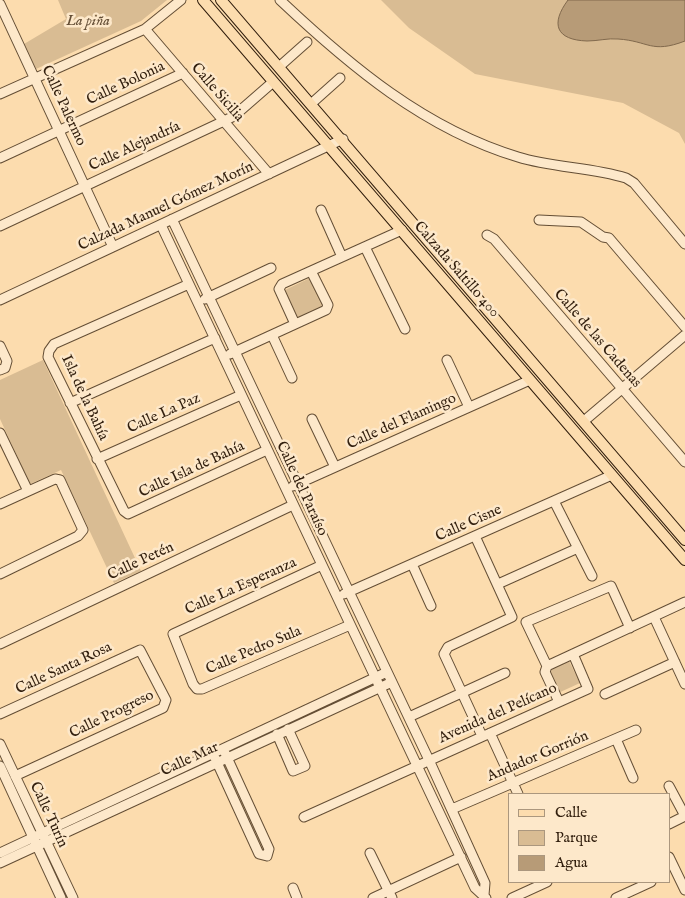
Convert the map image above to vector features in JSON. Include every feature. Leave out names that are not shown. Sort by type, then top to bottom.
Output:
[{"type":"main road","name":"Calzada Saltillo 400","points":[[203,0],[685,560]]},
{"type":"main road","name":"Calzada Saltillo 400","points":[[222,0],[685,540]]},
{"type":"street","points":[[0,94],[145,29],[181,0]]},
{"type":"street","points":[[280,0],[367,76],[434,121],[476,142],[518,157],[626,178],[634,183],[685,244]]},
{"type":"street","name":"Calle Palermo","points":[[0,4],[4,23],[34,78],[113,247]]},
{"type":"street","name":"Calle Sicilia","points":[[145,29],[269,174]]},
{"type":"street","points":[[280,66],[307,42]]},
{"type":"street","name":"Calle Bolonia","points":[[0,158],[183,73]]},
{"type":"street","points":[[312,103],[340,78]]},
{"type":"street","name":"Calle Alejandría","points":[[0,226],[234,116],[273,82]]},
{"type":"street","name":"Calzada Manuel Gómez Morín","points":[[0,300],[343,139]]},
{"type":"street","points":[[321,210],[342,257]]},
{"type":"street","name":"Calle del Paraíso","points":[[172,219],[452,809],[485,883],[485,897]]},
{"type":"street","points":[[539,220],[581,222],[607,239],[685,328]]},
{"type":"street","name":"Calle del Paraíso","points":[[161,225],[475,888],[485,897]]},
{"type":"street","points":[[295,324],[279,289],[280,286],[402,230]]},
{"type":"street","name":"Calle de las Cadenas","points":[[487,235],[494,239],[685,462]]},
{"type":"street","points":[[365,247],[405,329]]},
{"type":"street","points":[[198,303],[271,268]]},
{"type":"street","points":[[223,357],[328,308],[311,271]]},
{"type":"street","name":"Isla de la Bahía","points":[[128,514],[124,512],[97,459],[48,357],[49,351],[54,344],[189,284]]},
{"type":"street","points":[[272,335],[292,378]]},
{"type":"street","points":[[584,422],[685,335]]},
{"type":"street","points":[[70,403],[214,338]]},
{"type":"street","points":[[0,346],[3,368]]},
{"type":"street","points":[[448,360],[469,407]]},
{"type":"street","name":"Calle del Flamingo","points":[[286,489],[530,380]]},
{"type":"street","name":"Calle La Paz","points":[[97,459],[241,395]]},
{"type":"street","points":[[312,419],[335,467]]},
{"type":"street","points":[[0,435],[28,491]]},
{"type":"street","name":"Calle Isla de Bahía","points":[[128,514],[267,450]]},
{"type":"street","name":"Calle Cisne","points":[[337,597],[612,475]]},
{"type":"street","points":[[0,504],[55,479],[60,480],[80,522],[82,534],[0,574]]},
{"type":"street","points":[[554,501],[592,576]]},
{"type":"street","name":"Calle Petén","points":[[0,644],[293,505]]},
{"type":"street","points":[[475,536],[512,617],[444,651],[462,693],[518,793]]},
{"type":"street","points":[[498,584],[578,548]]},
{"type":"street","points":[[412,564],[431,606]]},
{"type":"street","name":"Calle La Esperanza","points":[[173,634],[322,566]]},
{"type":"street","points":[[559,702],[526,622],[611,586],[630,628]]},
{"type":"street","name":"Avenida del Pelícano","points":[[546,668],[685,602]]},
{"type":"street","points":[[654,617],[685,684]]},
{"type":"street","name":"Calle Pedro Sula","points":[[173,634],[193,684],[200,689],[350,625]]},
{"type":"street","name":"Calle Santa Rosa","points":[[0,714],[140,650]]},
{"type":"street","name":"Calle Progreso","points":[[15,776],[165,706],[166,700],[140,650]]},
{"type":"street","name":"Avenida del Pelícano","points":[[304,817],[588,689],[573,654]]},
{"type":"street","points":[[605,694],[675,662]]},
{"type":"street","name":"Calle Mar","points":[[0,864],[37,846],[44,838],[215,758],[387,672]]},
{"type":"street","points":[[409,717],[505,673]]},
{"type":"street","name":"Calle Mar","points":[[225,753],[277,734],[392,682]]},
{"type":"street","points":[[277,734],[293,771],[305,766],[288,729]]},
{"type":"street","name":"Andador Gorrión","points":[[452,809],[636,730]]},
{"type":"street","points":[[616,739],[633,778]]},
{"type":"street","name":"Calle Turín","points":[[0,744],[72,898]]},
{"type":"street","points":[[215,758],[259,854],[267,856],[269,850],[225,753]]},
{"type":"street","name":"Calle Turín","points":[[0,766],[61,898]]},
{"type":"street","points":[[669,786],[685,816],[670,824]]},
{"type":"street","name":"Calle Mar","points":[[0,852],[33,837],[44,838]]},
{"type":"street","points":[[370,852],[390,894]]},
{"type":"street","points":[[373,898],[390,894],[461,857]]},
{"type":"street","points":[[672,872],[685,890]]},
{"type":"street","points":[[512,898],[545,883]]},
{"type":"street","points":[[616,898],[649,883]]},
{"type":"street","points":[[293,888],[297,898]]},
{"type":"green space","name":"La piña","points":[[58,0],[167,0],[141,21],[36,69],[24,44],[66,19]]},
{"type":"green space","points":[[381,0],[685,0],[685,144],[679,133],[623,103],[475,74],[409,28]]},
{"type":"green space","points":[[310,278],[326,311],[300,323],[285,290]]},
{"type":"green space","points":[[43,360],[141,571],[114,583],[61,470],[30,484],[0,419],[0,380]]},
{"type":"green space","points":[[568,659],[580,683],[556,694],[545,671]]},
{"type":"water","points":[[568,0],[685,0],[685,41],[674,45],[657,47],[628,40],[587,41],[568,38],[559,29],[558,23],[562,9]]}]
